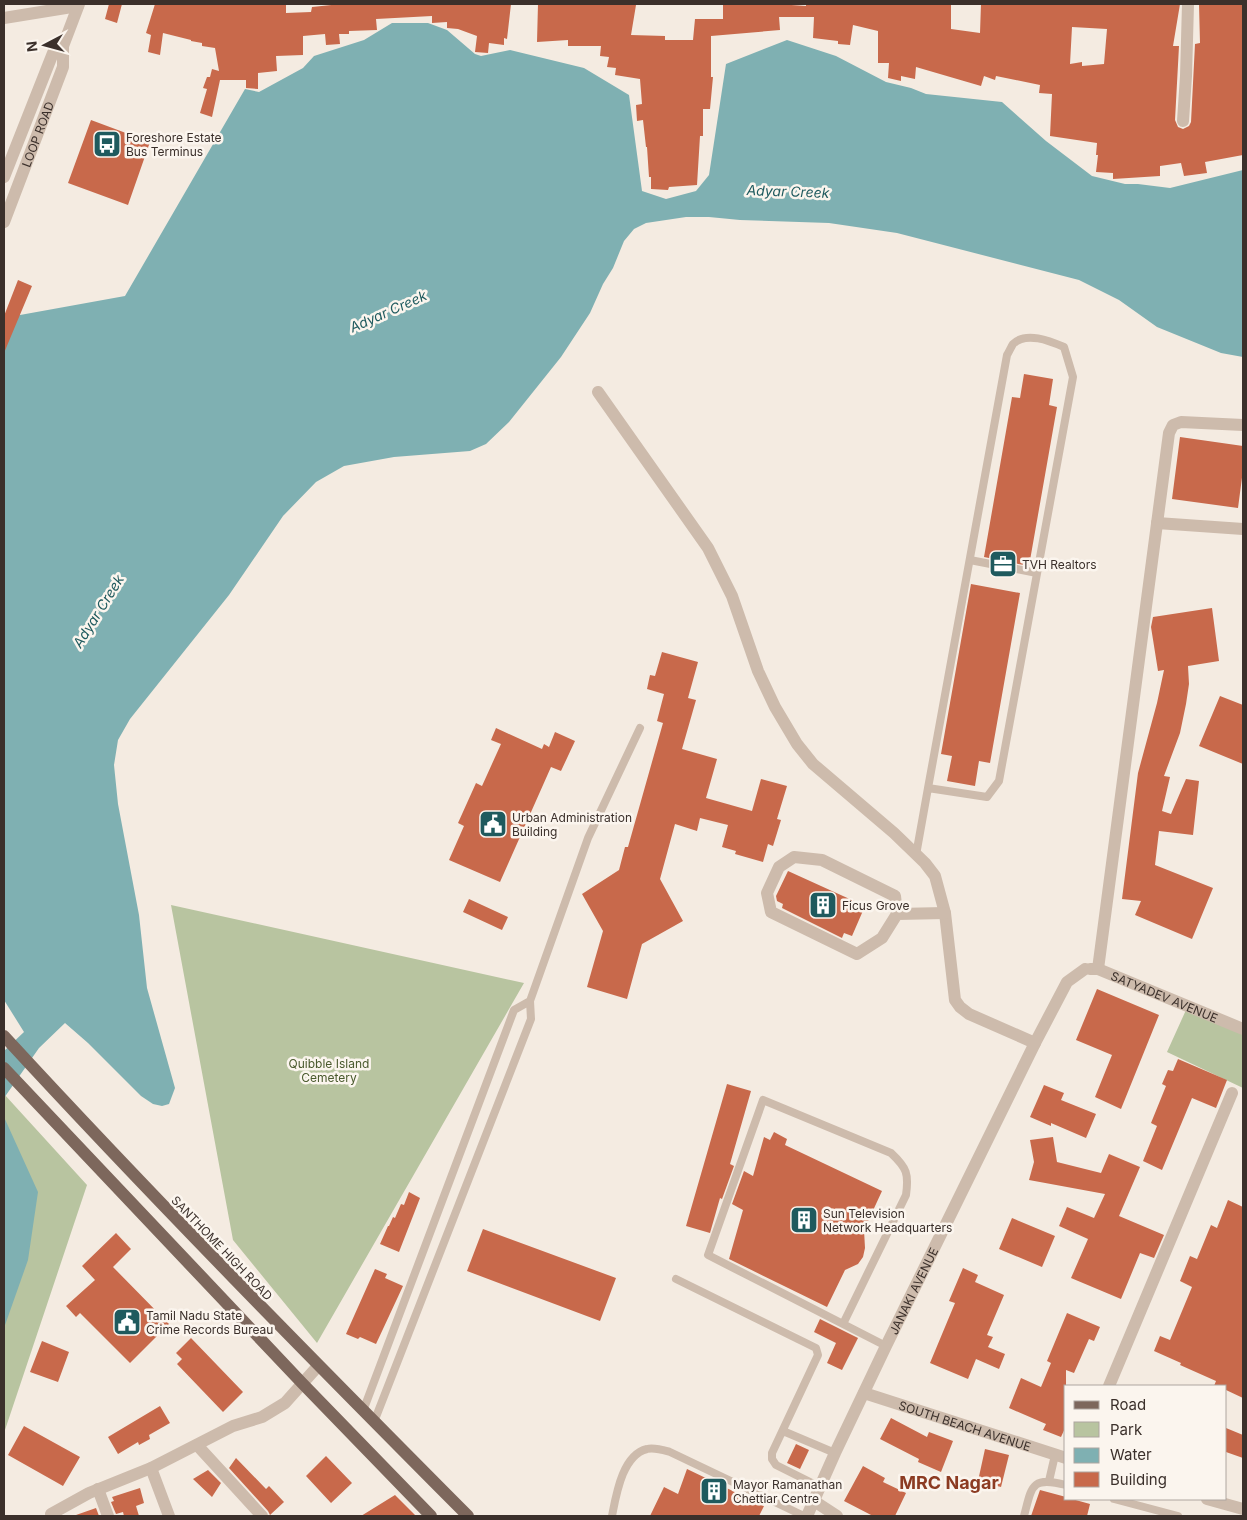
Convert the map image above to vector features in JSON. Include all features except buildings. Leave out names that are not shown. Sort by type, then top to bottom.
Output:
[{"type":"main road","name":"SANTHOME HIGH ROAD","points":[[4,1036],[124,1166],[318,1366],[468,1516]]},
{"type":"main road","points":[[4,1068],[302,1383],[431,1516]]},
{"type":"street","points":[[1183,121],[1188,4]]},
{"type":"street","points":[[4,18],[79,5]]},
{"type":"street","points":[[65,40],[79,5]]},
{"type":"street","name":"LOOP ROAD","points":[[4,177],[53,53],[65,40]]},
{"type":"street","name":"LOOP ROAD","points":[[4,222],[63,66],[65,40]]},
{"type":"street","points":[[598,392],[708,548],[732,596],[758,671],[775,707],[797,744],[813,764],[894,833],[935,876],[945,913],[955,1000],[969,1014],[1035,1043]]},
{"type":"street","points":[[1091,969],[1158,523],[1169,434],[1173,425],[1181,422],[1243,425]]},
{"type":"street","points":[[1158,523],[1243,529]]},
{"type":"street","points":[[794,857],[822,860],[895,896],[897,914],[882,938],[857,954],[771,912],[768,893],[779,867],[794,857]]},
{"type":"street","points":[[897,914],[945,913]]},
{"type":"street","name":"SATYADEV AVENUE","points":[[1091,969],[1243,1030]]},
{"type":"street","name":"JANAKI AVENUE","points":[[806,1516],[886,1346],[1035,1043],[1067,982],[1091,969]]},
{"type":"street","points":[[1109,1385],[1232,1093]]},
{"type":"street","points":[[50,1515],[98,1489],[151,1468],[232,1426],[262,1418],[285,1402],[318,1366]]},
{"type":"street","name":"SOUTH BEACH AVENUE","points":[[864,1393],[1061,1456]]},
{"type":"street","points":[[197,1445],[262,1516]]},
{"type":"street","points":[[151,1468],[169,1516]]},
{"type":"street","points":[[98,1489],[108,1516]]},
{"type":"street","points":[[1212,1500],[1243,1507]]},
{"type":"street","points":[[814,1501],[837,1516]]},
{"type":"lane","points":[[916,855],[928,788],[970,560],[1007,355],[1014,344],[1026,337],[1042,340],[1064,347],[1073,377],[999,781],[987,797],[928,788]]},
{"type":"lane","points":[[970,560],[1037,573]]},
{"type":"lane","points":[[374,1422],[531,1019],[530,1001],[588,838],[640,728]]},
{"type":"lane","points":[[364,1411],[514,1010],[530,1001]]},
{"type":"lane","points":[[843,1324],[906,1195],[908,1178],[901,1162],[891,1153],[763,1100],[708,1255],[886,1346]]},
{"type":"lane","points":[[676,1280],[816,1348],[818,1355],[772,1453],[772,1459],[776,1464],[820,1487]]},
{"type":"lane","points":[[783,1431],[835,1453]]},
{"type":"lane","points":[[612,1516],[618,1489],[627,1466],[636,1455],[646,1449],[656,1448],[670,1452],[806,1516]]},
{"type":"lane","points":[[1049,1481],[1061,1456]]},
{"type":"lane","points":[[1024,1516],[1030,1490],[1037,1483],[1049,1481],[1064,1485]]},
{"type":"lane","points":[[1118,1500],[1178,1516]]},
{"type":"green space","name":"Quibble Island Cemetery","points":[[171,905],[524,983],[317,1343],[233,1240]]},
{"type":"green space","points":[[1186,1010],[1243,1034],[1243,1088],[1167,1052]]},
{"type":"green space","points":[[4,1094],[87,1185],[4,1433]]},
{"type":"water","name":"Adyar Creek","points":[[392,23],[428,23],[447,30],[475,54],[481,56],[510,50],[584,68],[629,95],[642,191],[666,199],[696,191],[709,175],[726,64],[787,40],[836,56],[886,82],[926,94],[1002,102],[1046,141],[1092,176],[1125,184],[1170,188],[1243,170],[1243,357],[1221,353],[1157,327],[1119,300],[1079,280],[897,233],[829,223],[709,217],[686,217],[646,223],[634,229],[624,241],[613,268],[603,284],[590,313],[561,357],[509,422],[486,444],[470,451],[394,457],[344,466],[316,482],[283,516],[229,595],[130,719],[118,740],[114,765],[118,804],[139,915],[147,988],[175,1088],[169,1104],[162,1106],[153,1104],[141,1096],[88,1043],[65,1023],[39,1048],[4,1098],[4,1051],[24,1032],[4,1000],[4,329],[9,317],[125,296],[245,89],[259,92],[303,68],[314,56],[364,40]]},
{"type":"water","points":[[4,1117],[38,1192],[28,1260],[4,1328]]},
{"type":"place","name":"Foreshore Estate Bus Terminus","points":[[107,144]]},
{"type":"place","name":"TVH Realtors","points":[[1003,564]]},
{"type":"place","name":"Urban Administration Building","points":[[493,824]]},
{"type":"place","name":"Ficus Grove","points":[[823,905]]},
{"type":"place","name":"Sun Television Network Headquarters","points":[[804,1220]]},
{"type":"place","name":"Tamil Nadu State Crime Records Bureau","points":[[127,1322]]},
{"type":"place","name":"Mayor Ramanathan Chettiar Centre","points":[[714,1491]]},
{"type":"district","name":"MRC Nagar","points":[[949,1482]]}]
